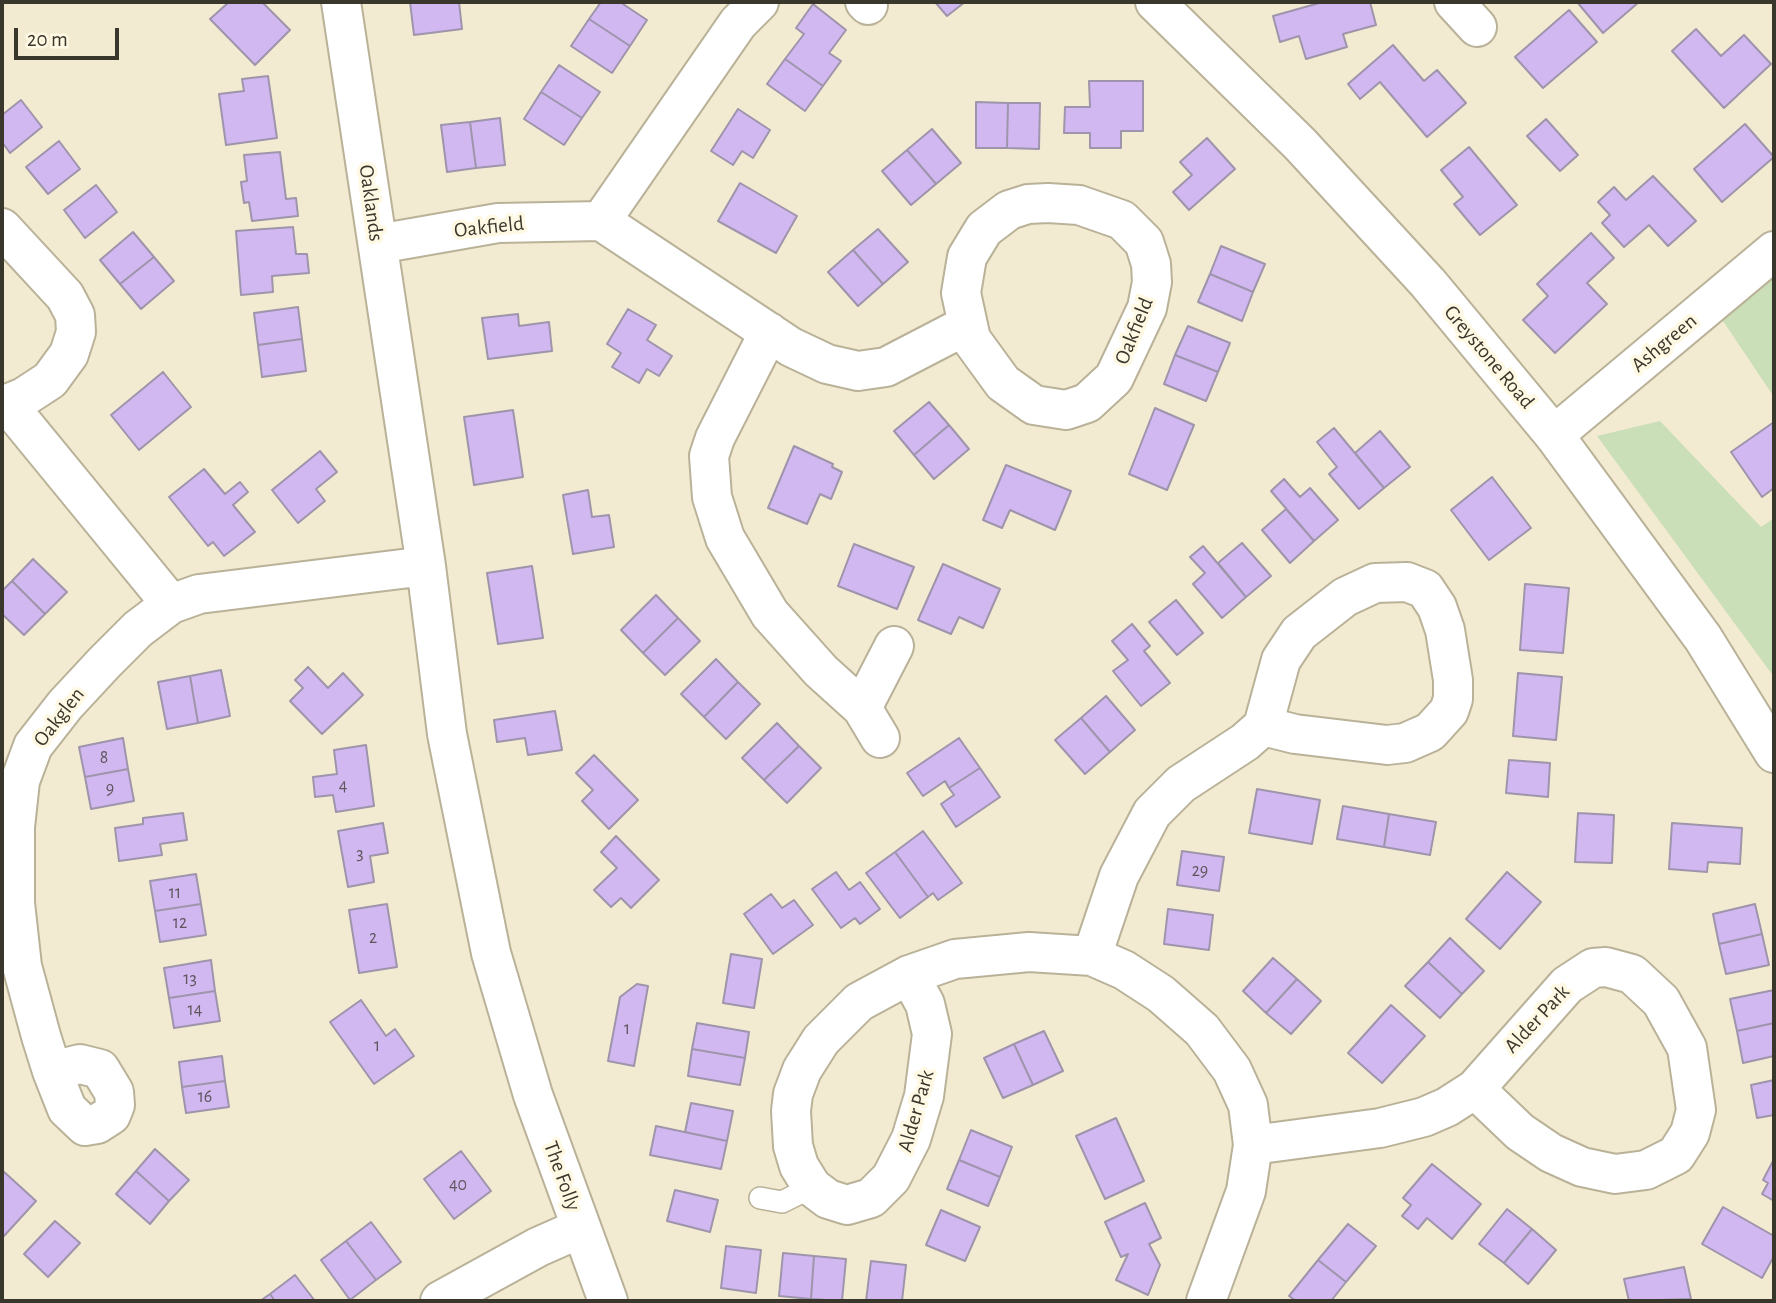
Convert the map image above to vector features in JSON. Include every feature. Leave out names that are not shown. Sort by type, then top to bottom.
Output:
[{"type":"street","name":"Oaklands","points":[[341,2],[426,566]]},
{"type":"street","points":[[759,2],[738,23],[601,222],[791,347],[827,364],[858,371],[886,367],[965,326]]},
{"type":"street","name":"Greystone Road","points":[[1155,2],[1300,144],[1419,273],[1554,435],[1703,638],[1774,752]]},
{"type":"street","name":"Oakfield","points":[[1028,204],[1079,205],[1103,212],[1129,226],[1149,250],[1151,294],[1138,332],[1114,378],[1096,397],[1077,408],[1045,408],[1017,394],[990,368],[965,326],[961,293],[967,257],[984,229],[1009,210],[1028,204]]},
{"type":"street","name":"Oakfield","points":[[377,244],[498,223],[601,222]]},
{"type":"street","points":[[2,228],[65,296],[76,323],[69,354],[58,371],[41,387],[5,405],[171,604]]},
{"type":"street","name":"Ashgreen","points":[[1554,435],[1774,251]]},
{"type":"street","points":[[769,332],[715,438],[709,456],[712,497],[725,538],[770,614],[871,723],[894,646]]},
{"type":"street","name":"Oakglen","points":[[52,1071],[22,966],[17,935],[15,827],[20,781],[33,746],[65,705],[138,629],[171,604],[199,594],[426,566]]},
{"type":"street","name":"The Folly","points":[[426,566],[447,734],[491,953],[519,1050],[608,1301]]},
{"type":"street","points":[[1092,956],[1119,876],[1152,813],[1181,784],[1245,743],[1263,726],[1281,660],[1299,633],[1318,615],[1345,597],[1375,583],[1407,582],[1425,590],[1437,607],[1445,630],[1453,680],[1453,699],[1449,711],[1430,732],[1405,743],[1387,745],[1295,734],[1263,726]]},
{"type":"street","points":[[812,1187],[799,1166],[791,1129],[793,1094],[802,1069],[832,1026],[859,1002],[909,975],[942,962],[973,956],[1029,952],[1092,956],[1124,970],[1161,994],[1202,1030],[1232,1070],[1248,1105],[1253,1144],[1246,1192],[1206,1301]]},
{"type":"street","name":"Alder Park","points":[[1253,1144],[1380,1128],[1424,1117],[1447,1107],[1475,1089],[1567,985],[1593,968],[1606,967],[1632,974],[1643,981],[1661,1001],[1687,1048],[1696,1110],[1690,1133],[1676,1155],[1646,1170],[1615,1174],[1582,1167],[1551,1153],[1520,1132],[1475,1089]]},
{"type":"street","name":"Alder Park","points":[[812,1187],[828,1199],[846,1205],[871,1198],[891,1178],[911,1139],[925,1096],[932,1034],[925,1004],[909,975]]},
{"type":"street","points":[[440,1301],[538,1247],[581,1228]]},
{"type":"lane","points":[[760,1198],[782,1202],[812,1187]]},
{"type":"green space","points":[[1774,266],[1774,397],[1719,315]]},
{"type":"green space","points":[[1660,421],[1761,527],[1774,518],[1774,677],[1597,436]]},
{"type":"building","points":[[229,2],[262,2],[290,30],[255,65],[210,19]]},
{"type":"building","points":[[410,2],[459,2],[462,29],[414,35]]},
{"type":"building","points":[[601,2],[620,2],[647,20],[630,46],[589,19]]},
{"type":"building","points":[[935,2],[965,2],[947,16]]},
{"type":"building","points":[[1323,2],[1370,2],[1376,25],[1343,34],[1347,47],[1306,59],[1299,36],[1280,42],[1273,16]]},
{"type":"building","points":[[1577,2],[1639,2],[1603,33]]},
{"type":"building","points":[[813,4],[846,30],[829,53],[841,61],[823,86],[785,59],[804,34],[796,28]]},
{"type":"building","points":[[1569,10],[1597,42],[1543,88],[1515,57]]},
{"type":"building","points":[[589,19],[630,46],[612,73],[571,46]]},
{"type":"building","points":[[1696,29],[1721,56],[1744,35],[1771,64],[1724,108],[1672,51]]},
{"type":"building","points":[[1393,45],[1424,81],[1437,70],[1466,103],[1427,137],[1380,82],[1360,99],[1348,84]]},
{"type":"building","points":[[785,59],[823,86],[805,111],[767,84]]},
{"type":"building","points":[[559,65],[600,92],[582,118],[541,92]]},
{"type":"building","points":[[268,76],[277,138],[226,145],[219,94],[244,91],[242,79]]},
{"type":"building","points":[[1089,81],[1143,81],[1143,131],[1121,131],[1121,148],[1090,148],[1090,133],[1064,133],[1065,107],[1090,107]]},
{"type":"building","points":[[541,92],[582,118],[564,145],[524,119]]},
{"type":"building","points":[[21,100],[42,127],[10,153],[2,142],[2,115]]},
{"type":"building","points":[[976,102],[1008,103],[1007,148],[976,148]]},
{"type":"building","points":[[1008,103],[1040,103],[1039,149],[1007,148]]},
{"type":"building","points":[[738,109],[770,130],[753,158],[742,151],[733,165],[711,151]]},
{"type":"building","points":[[500,118],[505,165],[476,168],[470,122]]},
{"type":"building","points":[[1546,119],[1578,155],[1560,171],[1527,136]]},
{"type":"building","points":[[470,122],[476,168],[447,172],[441,125]]},
{"type":"building","points":[[1745,124],[1774,157],[1722,202],[1694,169]]},
{"type":"building","points":[[932,129],[961,163],[936,184],[907,150]]},
{"type":"building","points":[[1207,138],[1235,169],[1189,210],[1173,192],[1192,175],[1180,162]]},
{"type":"building","points":[[59,141],[80,169],[48,194],[26,167]]},
{"type":"building","points":[[1469,147],[1517,205],[1480,235],[1454,204],[1463,197],[1441,170]]},
{"type":"building","points":[[907,150],[936,184],[911,205],[882,171]]},
{"type":"building","points":[[280,152],[286,199],[296,198],[298,216],[252,221],[249,202],[244,203],[241,182],[247,181],[244,155]]},
{"type":"building","points":[[1653,176],[1696,221],[1668,246],[1649,225],[1624,247],[1602,223],[1610,215],[1598,202],[1614,187],[1626,200]]},
{"type":"building","points":[[740,183],[797,216],[776,253],[718,221]]},
{"type":"building","points":[[96,185],[117,212],[85,238],[64,210]]},
{"type":"building","points":[[293,227],[296,254],[307,254],[309,273],[272,276],[273,292],[241,295],[236,231]]},
{"type":"building","points":[[878,229],[908,262],[883,284],[853,250]]},
{"type":"building","points":[[133,232],[154,257],[120,284],[100,260]]},
{"type":"building","points":[[1591,233],[1614,258],[1587,283],[1607,304],[1555,353],[1523,320],[1548,296],[1537,284]]},
{"type":"building","points":[[1221,246],[1265,264],[1253,292],[1210,274]]},
{"type":"building","points":[[853,250],[883,284],[858,306],[828,272]]},
{"type":"building","points":[[154,257],[174,281],[141,309],[120,284]]},
{"type":"building","points":[[1210,274],[1253,292],[1242,321],[1198,302]]},
{"type":"building","points":[[298,307],[302,339],[258,345],[254,313]]},
{"type":"building","points":[[628,309],[656,325],[647,340],[672,356],[659,376],[647,369],[639,383],[612,367],[621,353],[607,344]]},
{"type":"building","points":[[518,314],[519,326],[549,322],[552,351],[488,359],[482,318]]},
{"type":"building","points":[[1188,326],[1230,343],[1218,372],[1175,355]]},
{"type":"building","points":[[302,339],[306,371],[262,377],[258,345]]},
{"type":"building","points":[[1175,355],[1218,372],[1206,401],[1164,384]]},
{"type":"building","points":[[163,372],[191,407],[139,450],[111,415]]},
{"type":"building","points":[[929,402],[949,425],[914,455],[894,431]]},
{"type":"building","points":[[1155,408],[1194,425],[1167,490],[1129,474]]},
{"type":"building","points":[[513,410],[523,477],[474,485],[464,417]]},
{"type":"building","points":[[1774,422],[1774,488],[1762,497],[1731,452]]},
{"type":"building","points":[[949,425],[969,449],[934,479],[914,455]]},
{"type":"building","points":[[1334,428],[1384,488],[1359,509],[1329,474],[1337,467],[1317,442]]},
{"type":"building","points":[[1380,431],[1410,467],[1384,488],[1355,453]]},
{"type":"building","points":[[794,446],[833,464],[832,467],[842,472],[831,499],[820,494],[807,524],[768,508]]},
{"type":"building","points":[[320,451],[337,472],[316,489],[325,501],[298,523],[272,490]]},
{"type":"building","points":[[1006,465],[1071,491],[1055,530],[1010,510],[1002,528],[983,520]]},
{"type":"building","points":[[204,469],[225,494],[240,482],[248,492],[233,505],[255,532],[224,556],[213,542],[208,546],[169,497]]},
{"type":"building","points":[[1492,477],[1531,528],[1489,560],[1451,510]]},
{"type":"building","points":[[1284,479],[1300,497],[1310,488],[1338,520],[1314,541],[1271,491]]},
{"type":"building","points":[[588,490],[592,517],[609,515],[614,547],[573,554],[563,495]]},
{"type":"building","points":[[1286,509],[1314,541],[1290,563],[1262,530]]},
{"type":"building","points":[[1242,543],[1271,576],[1246,597],[1218,563]]},
{"type":"building","points":[[854,544],[914,567],[897,609],[838,586]]},
{"type":"building","points":[[1203,546],[1246,597],[1222,618],[1193,584],[1205,573],[1190,557]]},
{"type":"building","points":[[33,559],[67,592],[45,614],[12,581]]},
{"type":"building","points":[[943,564],[1000,589],[983,628],[959,617],[951,634],[918,620]]},
{"type":"building","points":[[532,566],[543,638],[498,644],[487,573]]},
{"type":"building","points":[[12,581],[45,614],[24,635],[2,614],[2,591]]},
{"type":"building","points":[[1525,584],[1569,588],[1563,653],[1520,650]]},
{"type":"building","points":[[656,595],[678,618],[643,653],[621,630]]},
{"type":"building","points":[[1176,600],[1203,633],[1177,655],[1149,622]]},
{"type":"building","points":[[678,618],[700,641],[665,675],[643,653]]},
{"type":"building","points":[[1132,624],[1150,646],[1144,651],[1170,683],[1141,706],[1113,671],[1128,660],[1112,641]]},
{"type":"building","points":[[716,659],[738,682],[704,717],[681,694]]},
{"type":"building","points":[[308,667],[328,688],[343,673],[363,695],[322,734],[290,701],[303,688],[295,680]]},
{"type":"building","points":[[221,670],[230,716],[198,723],[190,676]]},
{"type":"building","points":[[1518,673],[1562,677],[1556,740],[1513,736]]},
{"type":"building","points":[[190,676],[198,723],[167,729],[158,682]]},
{"type":"building","points":[[738,682],[760,704],[726,739],[704,717]]},
{"type":"building","points":[[1106,696],[1135,730],[1110,752],[1081,718]]},
{"type":"building","points":[[555,711],[562,750],[528,755],[525,738],[497,742],[494,720]]},
{"type":"building","points":[[1081,718],[1110,752],[1085,774],[1055,740]]},
{"type":"building","points":[[777,723],[799,746],[764,780],[742,758]]},
{"type":"building","points":[[123,738],[128,769],[85,777],[79,747]]},
{"type":"building","points":[[959,738],[980,768],[949,788],[945,781],[923,796],[907,773]]},
{"type":"building","points":[[366,745],[374,806],[336,812],[333,795],[315,797],[313,777],[337,774],[334,750]]},
{"type":"building","points":[[799,746],[821,768],[787,803],[764,780]]},
{"type":"building","points":[[594,755],[638,800],[609,829],[582,801],[593,790],[576,773]]},
{"type":"building","points":[[1509,760],[1550,763],[1548,797],[1506,793]]},
{"type":"building","points":[[980,768],[1000,797],[956,827],[941,804],[954,795],[949,788]]},
{"type":"building","points":[[128,769],[134,801],[91,809],[85,777]]},
{"type":"building","points":[[1257,789],[1320,800],[1312,844],[1249,833]]},
{"type":"building","points":[[1343,806],[1389,814],[1384,847],[1337,839]]},
{"type":"building","points":[[183,813],[187,840],[160,844],[162,855],[119,861],[115,828],[143,824],[143,818]]},
{"type":"building","points":[[1578,813],[1614,815],[1612,863],[1575,862]]},
{"type":"building","points":[[1389,814],[1436,822],[1430,855],[1384,847]]},
{"type":"building","points":[[383,823],[388,853],[370,856],[374,882],[348,887],[338,831]]},
{"type":"building","points":[[1672,823],[1742,828],[1740,864],[1708,862],[1707,872],[1669,869]]},
{"type":"building","points":[[923,831],[962,883],[938,900],[933,893],[928,897],[895,852]]},
{"type":"building","points":[[616,836],[659,880],[631,908],[621,898],[611,907],[594,890],[617,868],[601,852]]},
{"type":"building","points":[[1182,851],[1224,857],[1219,891],[1177,885]]},
{"type":"building","points":[[895,852],[928,897],[900,918],[866,873]]},
{"type":"building","points":[[836,872],[849,890],[860,882],[880,909],[860,924],[855,918],[841,928],[812,889]]},
{"type":"building","points":[[1507,872],[1541,902],[1500,949],[1466,919]]},
{"type":"building","points":[[196,874],[201,904],[155,911],[150,881]]},
{"type":"building","points":[[771,894],[782,908],[794,900],[813,925],[773,954],[744,914]]},
{"type":"building","points":[[201,904],[206,935],[160,942],[155,911]]},
{"type":"building","points":[[387,904],[397,967],[359,973],[349,910]]},
{"type":"building","points":[[1755,904],[1762,934],[1719,944],[1713,914]]},
{"type":"building","points":[[1168,909],[1213,915],[1209,950],[1164,944]]},
{"type":"building","points":[[1762,934],[1769,965],[1726,974],[1719,944]]},
{"type":"building","points":[[1450,938],[1484,971],[1462,994],[1428,962]]},
{"type":"building","points":[[731,954],[762,959],[754,1008],[723,1003]]},
{"type":"building","points":[[1273,958],[1297,979],[1266,1013],[1243,991]]},
{"type":"building","points":[[211,960],[215,991],[169,998],[164,968]]},
{"type":"building","points":[[1428,962],[1462,994],[1440,1018],[1405,986]]},
{"type":"building","points":[[1297,979],[1321,1001],[1291,1034],[1266,1013]]},
{"type":"building","points":[[637,984],[648,986],[634,1066],[608,1061],[620,997]]},
{"type":"building","points":[[1774,990],[1774,1023],[1737,1031],[1730,999]]},
{"type":"building","points":[[215,991],[220,1021],[174,1028],[169,998]]},
{"type":"building","points":[[361,1000],[386,1036],[395,1029],[414,1056],[374,1084],[330,1022]]},
{"type":"building","points":[[1391,1005],[1425,1036],[1382,1083],[1348,1053]]},
{"type":"building","points":[[697,1023],[749,1032],[745,1058],[692,1049]]},
{"type":"building","points":[[1774,1023],[1774,1056],[1743,1063],[1737,1031]]},
{"type":"building","points":[[1044,1031],[1063,1071],[1033,1085],[1014,1044]]},
{"type":"building","points":[[1014,1044],[1033,1085],[1003,1098],[984,1058]]},
{"type":"building","points":[[692,1049],[745,1058],[740,1085],[688,1076]]},
{"type":"building","points":[[222,1056],[225,1081],[182,1087],[179,1062]]},
{"type":"building","points":[[1774,1080],[1774,1115],[1757,1118],[1751,1085]]},
{"type":"building","points":[[225,1081],[229,1107],[186,1113],[182,1087]]},
{"type":"building","points":[[691,1103],[733,1111],[727,1141],[685,1132]]},
{"type":"building","points":[[1116,1118],[1144,1181],[1105,1199],[1076,1136]]},
{"type":"building","points":[[656,1126],[727,1141],[721,1169],[650,1155]]},
{"type":"building","points":[[971,1130],[1012,1147],[1000,1177],[959,1160]]},
{"type":"building","points":[[155,1149],[189,1180],[169,1201],[136,1171]]},
{"type":"building","points":[[461,1151],[491,1191],[454,1219],[424,1179]]},
{"type":"building","points":[[1774,1159],[1774,1201],[1762,1194],[1768,1183],[1763,1180]]},
{"type":"building","points":[[959,1160],[1000,1177],[988,1206],[947,1189]]},
{"type":"building","points":[[1432,1164],[1481,1204],[1452,1239],[1427,1218],[1418,1229],[1402,1216],[1411,1205],[1403,1198]]},
{"type":"building","points":[[2,1170],[36,1201],[4,1236],[2,1234]]},
{"type":"building","points":[[136,1171],[169,1201],[150,1224],[116,1194]]},
{"type":"building","points":[[675,1190],[718,1200],[710,1232],[667,1221]]},
{"type":"building","points":[[1145,1203],[1161,1238],[1149,1244],[1160,1265],[1148,1295],[1116,1280],[1128,1254],[1121,1257],[1105,1222]]},
{"type":"building","points":[[1723,1207],[1774,1236],[1774,1256],[1762,1278],[1702,1244]]},
{"type":"building","points":[[1507,1209],[1532,1229],[1504,1263],[1479,1244]]},
{"type":"building","points":[[941,1210],[980,1227],[965,1261],[926,1245]]},
{"type":"building","points":[[55,1221],[80,1243],[48,1277],[24,1254]]},
{"type":"building","points":[[371,1222],[401,1262],[376,1280],[346,1241]]},
{"type":"building","points":[[1348,1224],[1376,1246],[1346,1282],[1318,1260]]},
{"type":"building","points":[[1532,1229],[1556,1250],[1528,1284],[1504,1263]]},
{"type":"building","points":[[346,1241],[376,1280],[350,1300],[321,1260]]},
{"type":"building","points":[[726,1246],[761,1250],[756,1293],[721,1288]]},
{"type":"building","points":[[783,1253],[814,1256],[811,1299],[779,1296]]},
{"type":"building","points":[[814,1256],[846,1259],[842,1301],[811,1299]]},
{"type":"building","points":[[1318,1260],[1346,1282],[1331,1301],[1296,1301],[1289,1296]]},
{"type":"building","points":[[871,1261],[906,1265],[902,1301],[866,1301]]},
{"type":"building","points":[[1684,1267],[1691,1299],[1629,1301],[1624,1279]]},
{"type":"building","points":[[295,1275],[315,1301],[275,1301],[270,1294]]},
{"type":"building","points":[[270,1294],[275,1301],[260,1301]]}]
